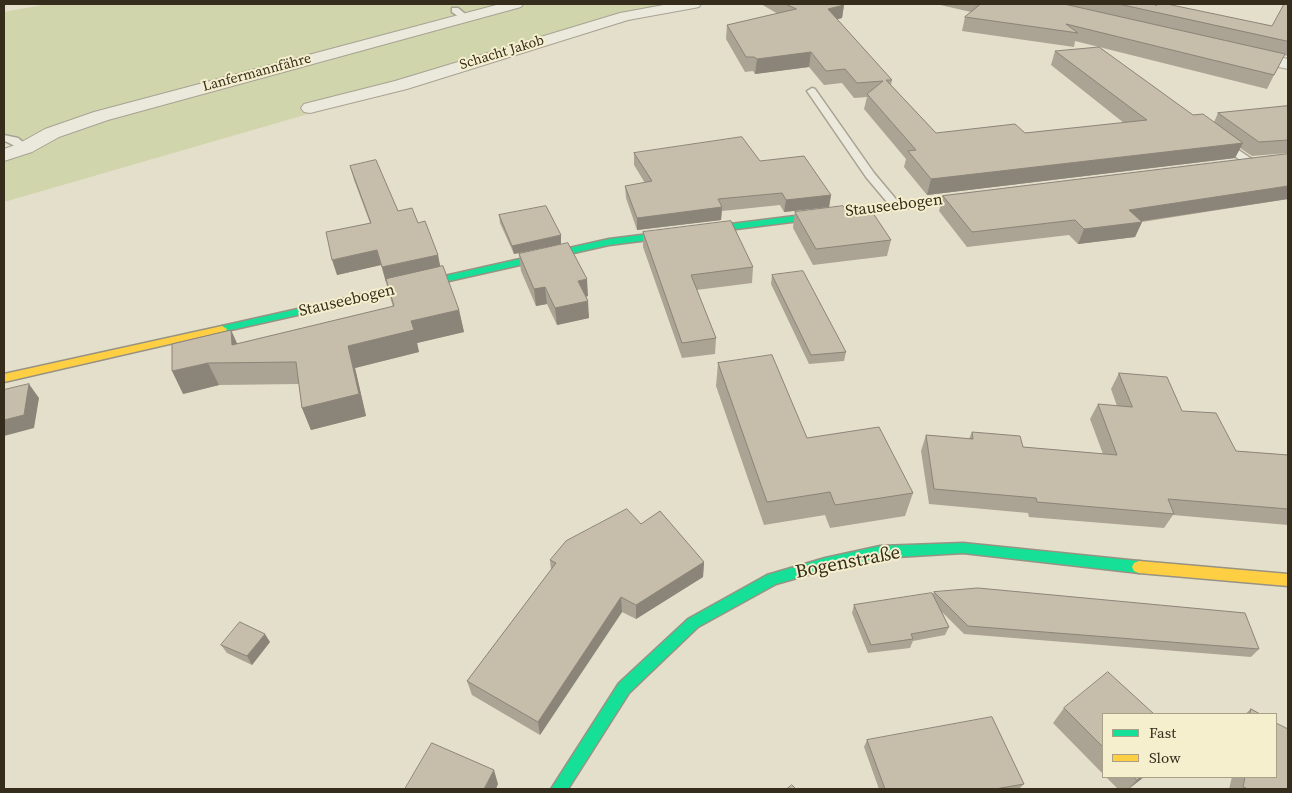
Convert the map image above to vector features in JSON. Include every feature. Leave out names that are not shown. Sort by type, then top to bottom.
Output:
[{"type":"street","name":"Lanfermannfähre","points":[[4,155],[25,148],[52,133],[102,116],[460,14],[516,4]]},
{"type":"street","name":"Schacht Jakob","points":[[310,108],[401,85],[625,16],[694,4]]},
{"type":"street","points":[[1224,49],[1288,64]]},
{"type":"street","points":[[1233,166],[1257,163]]},
{"type":"street","name":"Stauseebogen","points":[[4,378],[609,242],[992,195]]},
{"type":"street","name":"Bogenstraße","points":[[559,789],[624,688],[693,622],[772,579],[798,571],[880,552],[962,548],[1192,573],[1288,580]]},
{"type":"lane","points":[[812,90],[870,175],[896,206]]},
{"type":"lane","points":[[1213,134],[1257,163]]},
{"type":"lane","points":[[4,138],[14,140],[25,148]]},
{"type":"green space","points":[[48,4],[501,4],[25,144],[18,137],[4,134],[4,12]]},
{"type":"green space","points":[[526,4],[708,4],[657,13],[4,202],[4,157],[28,149],[55,134]]},
{"type":"building","points":[[786,4],[843,4],[828,9],[892,80],[886,80],[936,133],[1015,124],[1025,133],[1147,120],[1055,51],[1099,47],[1193,115],[1203,114],[1243,143],[931,179],[908,151],[916,150],[867,94],[883,81],[857,83],[845,69],[826,71],[811,52],[757,59],[746,57],[727,25],[796,9]]},
{"type":"building","points":[[981,4],[1064,4],[1285,54],[1274,75],[1066,24],[1078,33],[965,17]]},
{"type":"building","points":[[1119,4],[1156,4],[1156,6],[1158,4],[1167,4],[1272,26],[1284,4],[1288,4],[1288,41]]},
{"type":"building","points":[[1288,106],[1288,140],[1259,142],[1218,113]]},
{"type":"building","points":[[742,137],[760,161],[804,156],[831,195],[786,200],[782,193],[718,199],[722,207],[637,218],[625,186],[652,181],[634,153]]},
{"type":"building","points":[[1288,154],[1288,186],[1129,210],[1142,222],[1084,229],[1075,220],[972,232],[943,196]]},
{"type":"building","points":[[376,160],[398,211],[412,208],[418,223],[425,221],[438,255],[382,267],[377,250],[332,260],[326,232],[371,223],[350,166]]},
{"type":"building","points":[[546,206],[561,235],[512,246],[499,215]]},
{"type":"building","points":[[843,206],[850,216],[873,213],[891,240],[816,249],[795,212]]},
{"type":"building","points":[[731,221],[753,267],[691,275],[716,338],[682,343],[643,232]]},
{"type":"building","points":[[568,243],[587,279],[578,281],[588,301],[555,308],[545,287],[534,289],[519,254]]},
{"type":"building","points":[[443,266],[459,310],[411,321],[414,330],[348,346],[359,394],[302,408],[296,362],[208,363],[172,371],[172,344],[231,330],[232,345],[394,306],[386,279]]},
{"type":"building","points":[[803,271],[846,352],[811,355],[772,275]]},
{"type":"building","points":[[772,355],[807,438],[879,427],[913,493],[835,505],[830,492],[767,502],[718,363]]},
{"type":"building","points":[[1119,373],[1167,377],[1182,411],[1216,413],[1236,451],[1288,455],[1288,509],[1168,499],[1174,514],[1037,502],[1036,498],[934,489],[926,435],[973,439],[972,432],[1020,436],[1023,447],[1117,455],[1098,404],[1132,407]]},
{"type":"building","points":[[29,384],[24,415],[4,420],[4,390]]},
{"type":"building","points":[[627,509],[641,524],[660,511],[704,562],[636,605],[621,597],[538,722],[467,681],[556,563],[550,560],[566,541]]},
{"type":"building","points":[[978,588],[1245,613],[1259,649],[968,626],[934,592]]},
{"type":"building","points":[[932,593],[949,627],[911,634],[913,639],[871,645],[854,605]]},
{"type":"building","points":[[240,622],[265,634],[247,656],[221,645]]},
{"type":"building","points":[[1108,672],[1153,713],[1102,713],[1102,746],[1064,708]]},
{"type":"building","points":[[1251,709],[1258,713],[1250,713]]},
{"type":"building","points":[[992,717],[1024,784],[995,789],[885,789],[867,740]]},
{"type":"building","points":[[1277,724],[1288,729],[1288,789],[1248,789],[1243,787],[1245,778],[1277,778]]},
{"type":"building","points":[[432,743],[494,770],[484,789],[405,789]]},
{"type":"building","points":[[792,785],[796,789],[787,789]]},
{"type":"traffic: fast","points":[[222,329],[609,242],[876,209]]},
{"type":"traffic: fast","points":[[559,789],[624,688],[693,623],[772,579],[825,564],[880,552],[963,548],[1139,567]]},
{"type":"traffic: slow","points":[[876,209],[979,196]]},
{"type":"traffic: slow","points":[[4,378],[222,329]]},
{"type":"traffic: slow","points":[[1139,567],[1288,580]]}]
